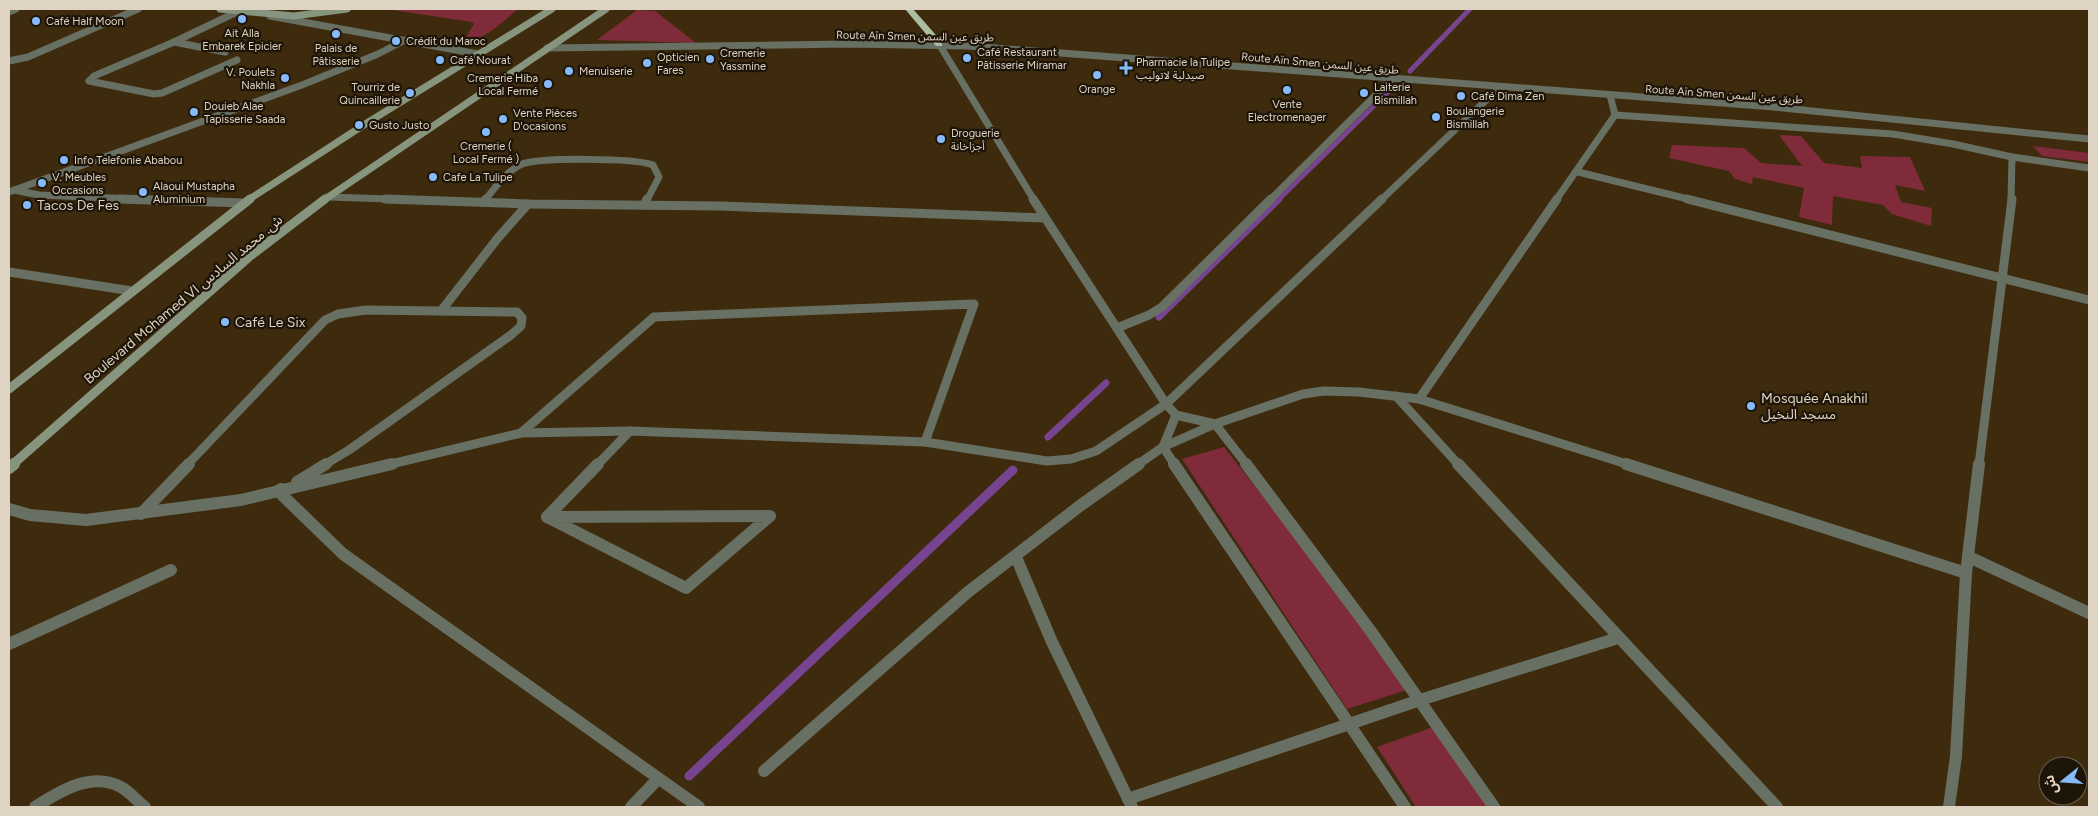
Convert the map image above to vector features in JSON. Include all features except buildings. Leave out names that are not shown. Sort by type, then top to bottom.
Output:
[{"type":"highway","points":[[909,9],[939,44]]},
{"type":"highway","points":[[920,9],[939,44]]},
{"type":"main road","points":[[220,9],[294,16],[346,9]]},
{"type":"main road","points":[[9,389],[244,202],[552,9]]},
{"type":"main road","name":"Boulevard Mohamed VI ش. محمد السادس","points":[[9,468],[249,257],[328,197],[606,9]]},
{"type":"street","points":[[9,12],[16,9]]},
{"type":"street","points":[[9,61],[28,57],[138,9]]},
{"type":"street","points":[[237,60],[162,93],[154,94],[89,80],[94,76],[174,42],[239,11]]},
{"type":"street","points":[[255,13],[478,54]]},
{"type":"street","points":[[11,190],[302,85],[378,54],[405,40]]},
{"type":"street","points":[[174,42],[226,52]]},
{"type":"street","points":[[939,44],[1045,218],[1166,404],[1176,415],[1215,424],[1263,485],[1420,700],[1494,807]]},
{"type":"street","name":"Route Aïn Smen طريق عين السمن","points":[[547,48],[939,44],[1058,51],[1896,118],[2089,139]]},
{"type":"street","points":[[1117,328],[1149,315],[1162,307],[1392,78]]},
{"type":"street","points":[[9,509],[30,516],[86,520],[242,500],[521,433],[630,431],[925,442],[1035,459],[1071,459],[1096,450],[1166,404],[1500,87]]},
{"type":"street","points":[[1420,399],[1578,172],[1615,115],[1610,95]]},
{"type":"street","points":[[1615,115],[1893,134],[1944,142],[2012,157],[2089,168]]},
{"type":"street","points":[[1949,807],[1956,756],[1966,573],[2012,196],[2012,157]]},
{"type":"street","points":[[483,202],[516,167],[537,161],[634,162],[651,164],[657,169],[659,177],[644,205]]},
{"type":"street","points":[[1578,172],[2089,300]]},
{"type":"street","points":[[11,190],[39,195],[89,198],[244,202]]},
{"type":"street","points":[[328,197],[528,204],[720,206],[1045,218]]},
{"type":"street","points":[[440,311],[497,238],[528,204]]},
{"type":"street","points":[[9,272],[132,291]]},
{"type":"street","points":[[521,433],[654,317],[974,304],[925,442]]},
{"type":"street","points":[[140,514],[326,320],[338,314],[366,310],[517,312],[522,318],[521,326],[511,335],[349,450],[304,479],[278,491]]},
{"type":"street","points":[[764,771],[968,592],[1016,557],[1081,505],[1163,447],[1215,424],[1324,390],[1420,399],[1480,416],[1966,573]]},
{"type":"street","points":[[1396,396],[1618,638],[1777,807]]},
{"type":"street","points":[[1163,447],[1176,415]]},
{"type":"street","points":[[548,517],[630,431]]},
{"type":"street","points":[[1163,447],[1351,724],[1404,807]]},
{"type":"street","points":[[278,491],[343,554],[658,779],[691,805]]},
{"type":"street","points":[[683,516],[770,516],[686,588],[548,517],[683,516]]},
{"type":"street","points":[[1016,557],[1052,642],[1130,803],[1420,700],[1618,638]]},
{"type":"street","points":[[1969,557],[2089,613]]},
{"type":"street","points":[[9,644],[171,570]]},
{"type":"street","points":[[2076,607],[2089,602]]},
{"type":"street","points":[[631,807],[658,779]]},
{"type":"street","points":[[35,807],[64,790],[99,780],[120,786],[145,807]]},
{"type":"shaded area","points":[[386,9],[518,9],[486,34],[471,40],[464,40],[474,24],[472,22]]},
{"type":"shaded area","points":[[637,10],[655,11],[696,43],[597,40]]},
{"type":"shaded area","points":[[1779,135],[1801,136],[1824,163],[1862,168],[1860,156],[1910,157],[1925,191],[1895,185],[1901,202],[1932,208],[1931,226],[1892,214],[1883,205],[1833,196],[1832,225],[1799,217],[1804,188],[1753,177],[1752,184],[1735,179],[1729,171],[1669,158],[1672,145],[1744,148],[1761,163],[1802,166]]},
{"type":"shaded area","points":[[2033,146],[2089,153],[2089,162],[2042,156]]},
{"type":"shaded area","points":[[1224,447],[1413,688],[1347,709],[1182,459]]},
{"type":"shaded area","points":[[1439,725],[1493,807],[1416,807],[1377,747]]},
{"type":"waterway","points":[[1410,71],[1470,9]]},
{"type":"waterway","points":[[1278,200],[1390,90]]},
{"type":"waterway","points":[[1159,317],[1279,199]]},
{"type":"waterway","points":[[1048,437],[1106,383]]},
{"type":"waterway","points":[[689,776],[1013,470]]},
{"type":"place","name":"Ait Alla Embarek Epicier","points":[[242,19]]},
{"type":"place","name":"Café Half Moon","points":[[36,21]]},
{"type":"place","name":"Palais de Pâtisserie","points":[[336,34]]},
{"type":"place","name":"Crédit du Maroc","points":[[396,41]]},
{"type":"place","name":"Café Restaurant Pâtisserie Miramar","points":[[967,58]]},
{"type":"place","name":"Cremerie Yassmine","points":[[710,59]]},
{"type":"place","name":"Café Nourat","points":[[440,60]]},
{"type":"place","name":"Opticien Fares","points":[[647,63]]},
{"type":"place","name":"Pharmacie la Tulipe صيدلية لاتوليب","points":[[1126,68]]},
{"type":"place","name":"Menuiserie","points":[[569,71]]},
{"type":"place","name":"Orange","points":[[1097,75]]},
{"type":"place","name":"V. Poulets Nakhla","points":[[285,78]]},
{"type":"place","name":"Cremerie Hiba Local Fermé","points":[[548,84]]},
{"type":"place","name":"Vente Electromenager","points":[[1287,90]]},
{"type":"place","name":"Tourriz de Quincaillerie","points":[[410,93]]},
{"type":"place","name":"Laiterie Bismillah","points":[[1364,93]]},
{"type":"place","name":"Café Dima Zen","points":[[1461,96]]},
{"type":"place","name":"Douieb Alae Tapisserie Saada","points":[[194,112]]},
{"type":"place","name":"Boulangerie Bismillah","points":[[1436,117]]},
{"type":"place","name":"Vente Pièces D'ocasions","points":[[503,119]]},
{"type":"place","name":"Gusto Justo","points":[[359,125]]},
{"type":"place","name":"Cremerie ( Local Fermé )","points":[[486,132]]},
{"type":"place","name":"Droguerie أجزاخانة","points":[[941,139]]},
{"type":"place","name":"Info Telefonie Ababou","points":[[64,160]]},
{"type":"place","name":"Cafe La Tulipe","points":[[433,177]]},
{"type":"place","name":"V. Meubles Occasions","points":[[42,183]]},
{"type":"place","name":"Alaoui Mustapha Aluminium","points":[[143,192]]},
{"type":"place","name":"Tacos De Fes","points":[[27,205]]},
{"type":"place","name":"Café Le Six","points":[[225,322]]},
{"type":"place","name":"Mosquée Anakhil مسجد النخيل","points":[[1751,406]]}]
